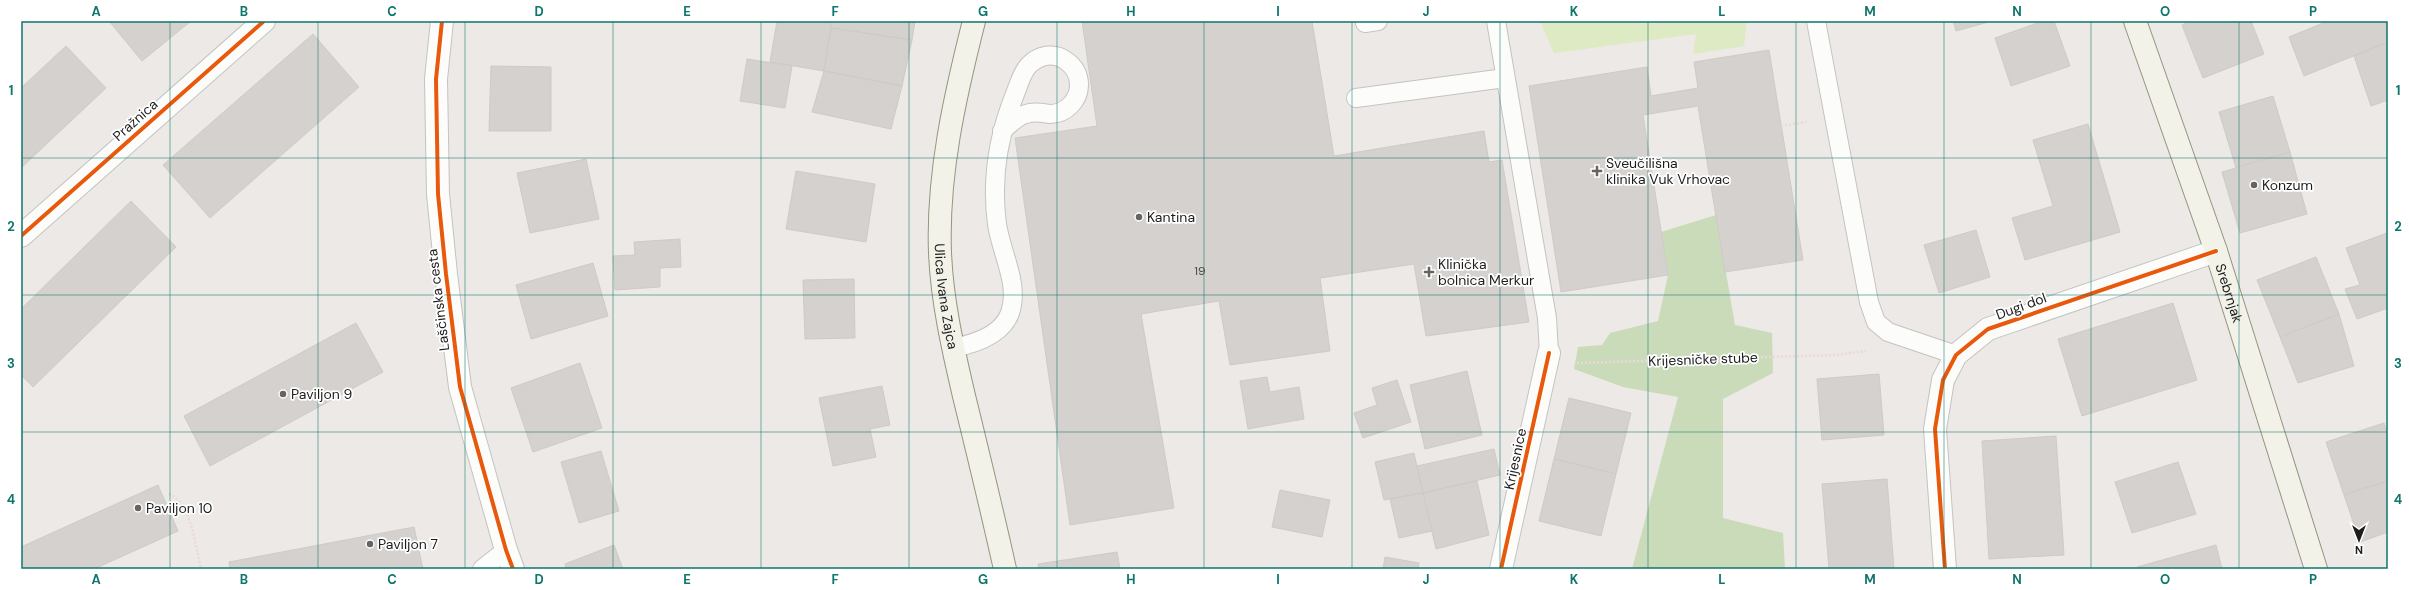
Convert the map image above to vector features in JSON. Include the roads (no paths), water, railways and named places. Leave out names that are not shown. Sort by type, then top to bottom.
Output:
[{"type":"main road","name":"Ulica Ivana Zajca","points":[[974,21],[956,100],[944,164],[940,253],[942,283],[953,348],[1004,569]]},
{"type":"main road","name":"Srebrnjak","points":[[2134,21],[2216,251],[2316,569]]},
{"type":"street","name":"Pražnica","points":[[21,236],[264,21]]},
{"type":"street","name":"Laščinska cesta","points":[[442,21],[436,79],[438,194],[460,387],[510,559]]},
{"type":"street","name":"Dugi dol","points":[[1945,569],[1935,429],[1943,380],[1956,355],[1988,329],[2216,251]]},
{"type":"street","name":"Krijesnice","points":[[1501,569],[1549,353]]},
{"type":"lane","points":[[1496,21],[1548,318],[1549,353]]},
{"type":"lane","points":[[1816,21],[1869,302],[1876,322],[1888,332],[1956,355]]},
{"type":"lane","points":[[953,348],[970,345],[988,337],[1010,314],[1013,296],[1011,278],[997,224],[997,150],[1002,131],[1023,74],[1028,66],[1043,56],[1062,58],[1070,63],[1076,71],[1079,90],[1076,99],[1061,112],[1051,114],[1026,114],[1002,131]]},
{"type":"lane","points":[[1356,98],[1505,78]]},
{"type":"lane","points":[[482,569],[510,559]]},
{"type":"place","name":"Sveučilišna klinika Vuk Vrhovac","points":[[1597,171]]},
{"type":"place","name":"Konzum","points":[[2254,185]]},
{"type":"place","name":"Kantina","points":[[1139,217]]},
{"type":"place","name":"Klinička bolnica Merkur","points":[[1429,272]]},
{"type":"place","name":"Paviljon 9","points":[[283,394]]},
{"type":"place","name":"Paviljon 10","points":[[138,508]]},
{"type":"place","name":"Paviljon 7","points":[[370,544]]}]
